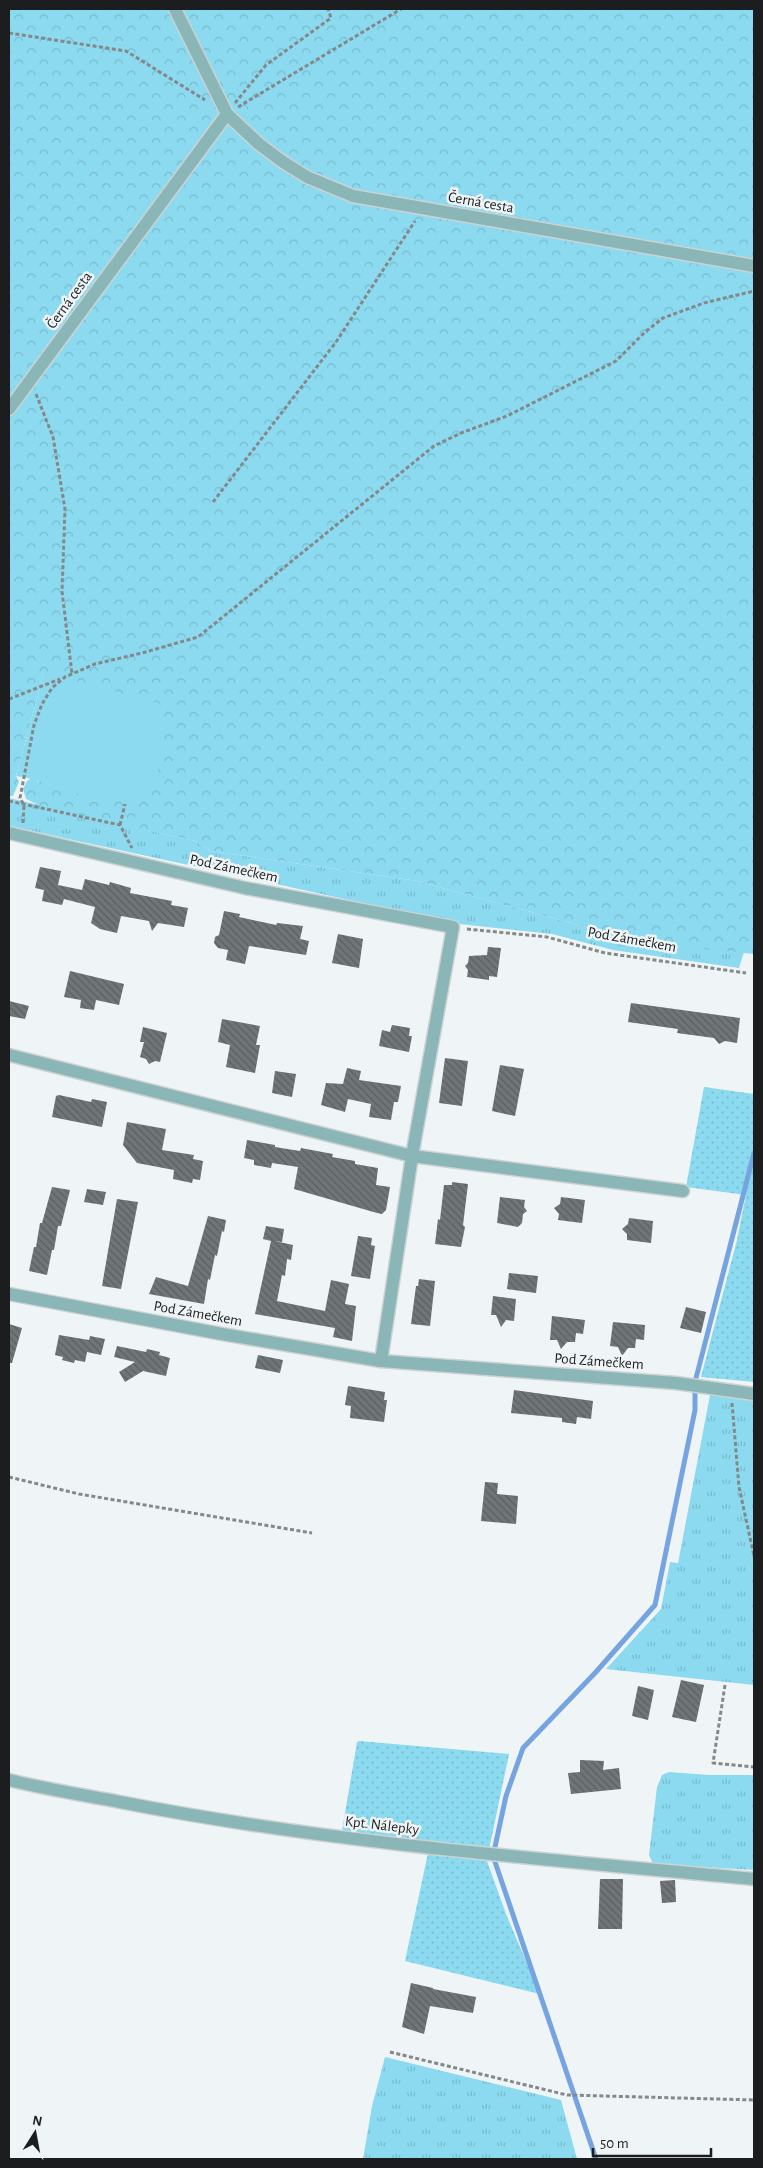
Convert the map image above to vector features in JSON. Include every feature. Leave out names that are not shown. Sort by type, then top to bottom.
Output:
[{"type":"street","name":"Černá cesta","points":[[175,9],[227,114],[258,144],[307,177],[353,196],[754,266]]},
{"type":"street","name":"Černá cesta","points":[[9,409],[227,114]]},
{"type":"street","name":"Pod Zámečkem","points":[[15,835],[245,888],[454,927]]},
{"type":"street","points":[[381,1361],[412,1156],[454,927]]},
{"type":"street","points":[[9,1055],[412,1156],[683,1191]]},
{"type":"street","name":"Pod Zámečkem","points":[[9,1294],[381,1361],[695,1385],[754,1394]]},
{"type":"street","name":"Kpt. Nálepky","points":[[9,1780],[194,1817],[495,1855],[754,1879]]},
{"type":"path","points":[[227,114],[266,65],[332,18],[328,9]]},
{"type":"path","points":[[227,114],[401,9]]},
{"type":"path","points":[[9,33],[126,51],[227,114]]},
{"type":"path","points":[[213,502],[336,342],[424,208]]},
{"type":"path","points":[[9,700],[95,664],[142,653],[198,636],[434,446],[460,432],[507,416],[616,361],[645,332],[663,318],[704,303],[754,291]]},
{"type":"path","points":[[30,380],[53,437],[65,509],[62,591],[72,674]]},
{"type":"path","points":[[15,835],[24,805],[20,798],[21,786],[34,726],[42,704],[52,688],[72,674]]},
{"type":"path","points":[[9,801],[120,825]]},
{"type":"path","points":[[125,804],[120,825],[140,864]]},
{"type":"path","name":"Pod Zámečkem","points":[[454,927],[547,937],[605,953],[746,973]]},
{"type":"path","points":[[731,1390],[739,1487],[754,1556]]},
{"type":"path","points":[[9,1477],[79,1494],[312,1533]]},
{"type":"path","points":[[725,1685],[713,1763],[754,1767]]},
{"type":"path","points":[[390,2052],[582,2097],[754,2100]]},
{"type":"green space","points":[[9,9],[754,9],[754,954],[644,943],[417,881],[211,851],[195,841],[41,806],[26,799],[23,789],[27,781],[32,778],[39,782],[44,673],[16,776],[19,782],[13,796],[9,796]]},
{"type":"green space","points":[[44,673],[159,703],[165,717],[157,779],[136,800],[88,796],[16,776]]},
{"type":"green space","points":[[9,798],[195,841],[211,851],[417,881],[644,943],[744,952],[739,968],[613,950],[552,934],[459,924],[9,826]]},
{"type":"green space","points":[[704,1087],[754,1094],[754,1382],[701,1377],[737,1240],[746,1195],[686,1187]]},
{"type":"green space","points":[[710,1395],[754,1399],[754,1685],[606,1669],[661,1609],[670,1562],[678,1563]]},
{"type":"green space","points":[[357,1742],[509,1754],[489,1850],[342,1831]]},
{"type":"green space","points":[[669,1772],[709,1775],[754,1775],[754,1870],[653,1864],[649,1855],[657,1787],[662,1775]]},
{"type":"green space","points":[[428,1853],[487,1861],[506,1914],[540,1994],[405,1961]]},
{"type":"green space","points":[[385,2057],[561,2100],[577,2159],[363,2159],[372,2106]]},
{"type":"building","points":[[40,867],[61,871],[58,885],[82,890],[85,879],[109,885],[110,882],[131,888],[130,893],[172,901],[171,905],[188,908],[184,927],[158,923],[152,931],[149,921],[121,916],[117,933],[100,929],[91,923],[95,907],[64,899],[62,905],[42,901],[44,890],[35,888]]},
{"type":"building","points":[[224,911],[240,914],[239,917],[276,925],[277,923],[303,926],[300,939],[309,941],[306,955],[249,946],[245,964],[226,960],[228,950],[218,948],[214,943],[215,937],[219,935]]},
{"type":"building","points":[[338,934],[363,939],[359,968],[332,963]]},
{"type":"building","points":[[488,947],[501,948],[497,977],[489,976],[489,980],[467,977],[468,970],[465,966],[468,963],[469,956],[487,955]]},
{"type":"building","points":[[70,971],[124,984],[119,1005],[96,1000],[94,1010],[80,1008],[81,1000],[64,997]]},
{"type":"building","points":[[9,1001],[29,1006],[25,1019],[9,1016]]},
{"type":"building","points":[[631,1003],[740,1018],[737,1043],[725,1041],[719,1044],[714,1038],[677,1033],[678,1029],[628,1022]]},
{"type":"building","points":[[222,1019],[260,1026],[256,1045],[260,1045],[255,1073],[226,1067],[230,1045],[218,1042]]},
{"type":"building","points":[[392,1025],[410,1028],[409,1036],[412,1036],[409,1052],[379,1046],[382,1030],[390,1032]]},
{"type":"building","points":[[143,1027],[167,1033],[160,1062],[155,1061],[149,1064],[146,1059],[140,1057],[144,1042],[140,1042]]},
{"type":"building","points":[[445,1058],[468,1061],[462,1106],[439,1103]]},
{"type":"building","points":[[500,1065],[524,1069],[515,1116],[492,1111]]},
{"type":"building","points":[[347,1068],[361,1071],[359,1080],[401,1086],[398,1102],[394,1102],[391,1120],[369,1117],[371,1104],[348,1099],[345,1112],[321,1105],[326,1083],[343,1084]]},
{"type":"building","points":[[275,1071],[296,1074],[292,1097],[272,1093]]},
{"type":"building","points":[[56,1096],[91,1102],[92,1099],[107,1102],[102,1127],[52,1117]]},
{"type":"building","points":[[127,1122],[166,1129],[162,1150],[194,1155],[193,1159],[203,1161],[200,1180],[193,1179],[192,1183],[173,1179],[174,1170],[137,1163],[123,1145]]},
{"type":"building","points":[[247,1140],[275,1145],[275,1147],[300,1151],[301,1148],[333,1154],[332,1157],[378,1168],[376,1185],[390,1187],[386,1210],[382,1214],[377,1213],[294,1189],[298,1167],[272,1163],[271,1168],[254,1165],[254,1160],[244,1158]]},
{"type":"building","points":[[452,1182],[468,1184],[463,1225],[465,1227],[461,1247],[435,1244],[444,1185],[452,1185]]},
{"type":"building","points":[[52,1187],[70,1190],[61,1226],[58,1226],[47,1275],[29,1271],[40,1223],[42,1223]]},
{"type":"building","points":[[87,1189],[106,1192],[103,1205],[84,1202]]},
{"type":"building","points":[[500,1197],[525,1200],[524,1207],[527,1211],[523,1214],[522,1223],[518,1227],[497,1223]]},
{"type":"building","points":[[561,1197],[585,1200],[582,1223],[558,1220],[559,1214],[554,1208],[560,1204]]},
{"type":"building","points":[[117,1199],[138,1202],[121,1289],[102,1286]]},
{"type":"building","points":[[208,1216],[226,1220],[217,1256],[215,1255],[210,1280],[208,1279],[204,1304],[149,1294],[156,1277],[188,1286]]},
{"type":"building","points":[[629,1218],[653,1221],[651,1243],[627,1240],[627,1234],[622,1229],[628,1224]]},
{"type":"building","points":[[266,1226],[284,1229],[282,1242],[275,1241],[293,1245],[291,1260],[287,1259],[285,1276],[282,1275],[277,1301],[325,1311],[331,1280],[349,1284],[345,1304],[356,1306],[352,1341],[333,1337],[335,1328],[255,1314],[271,1241],[263,1239]]},
{"type":"building","points":[[358,1236],[372,1238],[371,1245],[375,1246],[370,1279],[351,1276]]},
{"type":"building","points":[[509,1273],[538,1276],[536,1293],[507,1289]]},
{"type":"building","points":[[419,1279],[435,1281],[430,1326],[411,1324],[416,1286],[418,1286]]},
{"type":"building","points":[[493,1296],[516,1299],[514,1321],[506,1320],[501,1327],[496,1315],[491,1315]]},
{"type":"building","points":[[686,1307],[706,1312],[701,1333],[680,1328]]},
{"type":"building","points":[[552,1316],[585,1320],[583,1334],[576,1333],[575,1342],[567,1342],[561,1349],[557,1340],[550,1340]]},
{"type":"building","points":[[613,1322],[645,1325],[644,1340],[636,1339],[635,1348],[628,1348],[622,1356],[618,1347],[610,1346]]},
{"type":"building","points":[[9,1324],[22,1328],[12,1363],[9,1363]]},
{"type":"building","points":[[59,1335],[89,1340],[90,1336],[105,1339],[101,1355],[87,1352],[85,1362],[75,1360],[74,1363],[62,1360],[63,1357],[55,1355]]},
{"type":"building","points":[[117,1346],[146,1352],[147,1349],[160,1352],[159,1355],[170,1358],[166,1376],[143,1371],[125,1382],[119,1372],[135,1362],[114,1357]]},
{"type":"building","points":[[258,1355],[283,1360],[280,1373],[255,1368]]},
{"type":"building","points":[[348,1386],[385,1392],[384,1400],[387,1400],[384,1422],[350,1418],[351,1406],[345,1405]]},
{"type":"building","points":[[514,1390],[593,1401],[591,1419],[577,1417],[576,1424],[562,1422],[562,1418],[511,1413]]},
{"type":"building","points":[[485,1482],[498,1483],[497,1494],[518,1496],[516,1524],[481,1521]]},
{"type":"building","points":[[681,1680],[704,1685],[696,1722],[672,1717]]},
{"type":"building","points":[[638,1686],[654,1690],[648,1720],[632,1716]]},
{"type":"building","points":[[580,1760],[604,1761],[603,1770],[619,1768],[621,1789],[571,1794],[568,1773],[580,1772]]},
{"type":"building","points":[[600,1879],[623,1879],[622,1929],[598,1929]]},
{"type":"building","points":[[675,1880],[676,1902],[662,1903],[660,1881]]},
{"type":"building","points":[[411,1983],[476,1997],[473,2013],[430,2006],[424,2034],[402,2027]]},
{"type":"waterway","points":[[596,2159],[493,1856],[506,1796],[523,1748],[595,1673],[655,1605],[695,1410],[695,1382],[754,1153]]}]
